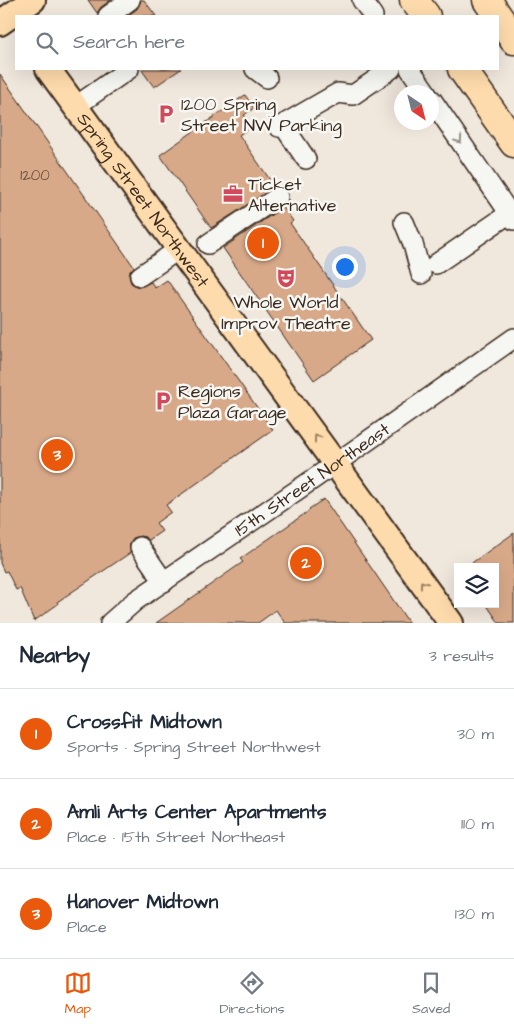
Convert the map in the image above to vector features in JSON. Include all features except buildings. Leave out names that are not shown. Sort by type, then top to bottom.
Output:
[{"type":"highway","points":[[414,0],[425,15]]},
{"type":"highway","points":[[487,0],[497,15]]},
{"type":"highway","points":[[499,18],[514,40]]},
{"type":"highway","points":[[463,70],[514,143]]},
{"type":"main road","points":[[7,16],[33,0]]},
{"type":"main road","name":"Spring Street Northwest","points":[[49,70],[451,623]]},
{"type":"street","points":[[109,15],[130,0]]},
{"type":"street","points":[[362,0],[372,15]]},
{"type":"street","points":[[76,106],[128,70]]},
{"type":"street","points":[[306,159],[281,126],[338,93],[353,94],[389,70]]},
{"type":"street","points":[[411,70],[421,85]]},
{"type":"street","points":[[404,222],[413,244],[429,270],[512,217],[439,110]]},
{"type":"street","points":[[208,244],[278,197]]},
{"type":"street","points":[[140,276],[179,249]]},
{"type":"street","name":"15th Street Northeast","points":[[110,623],[135,601],[336,464],[514,338]]},
{"type":"street","points":[[140,547],[164,582]]},
{"type":"place","name":"1200 Spring Street NW Parking","points":[[166,114]]},
{"type":"place","name":"Ticket Alternative","points":[[233,194]]},
{"type":"place","name":"Crossfit Midtown","points":[[263,243]]},
{"type":"place","name":"Whole World Improv Theatre","points":[[286,278]]},
{"type":"place","name":"Regions Plaza Garage","points":[[163,401]]},
{"type":"place","name":"Hanover Midtown","points":[[57,455]]},
{"type":"place","name":"Amli Arts Center Apartments","points":[[306,563]]}]
